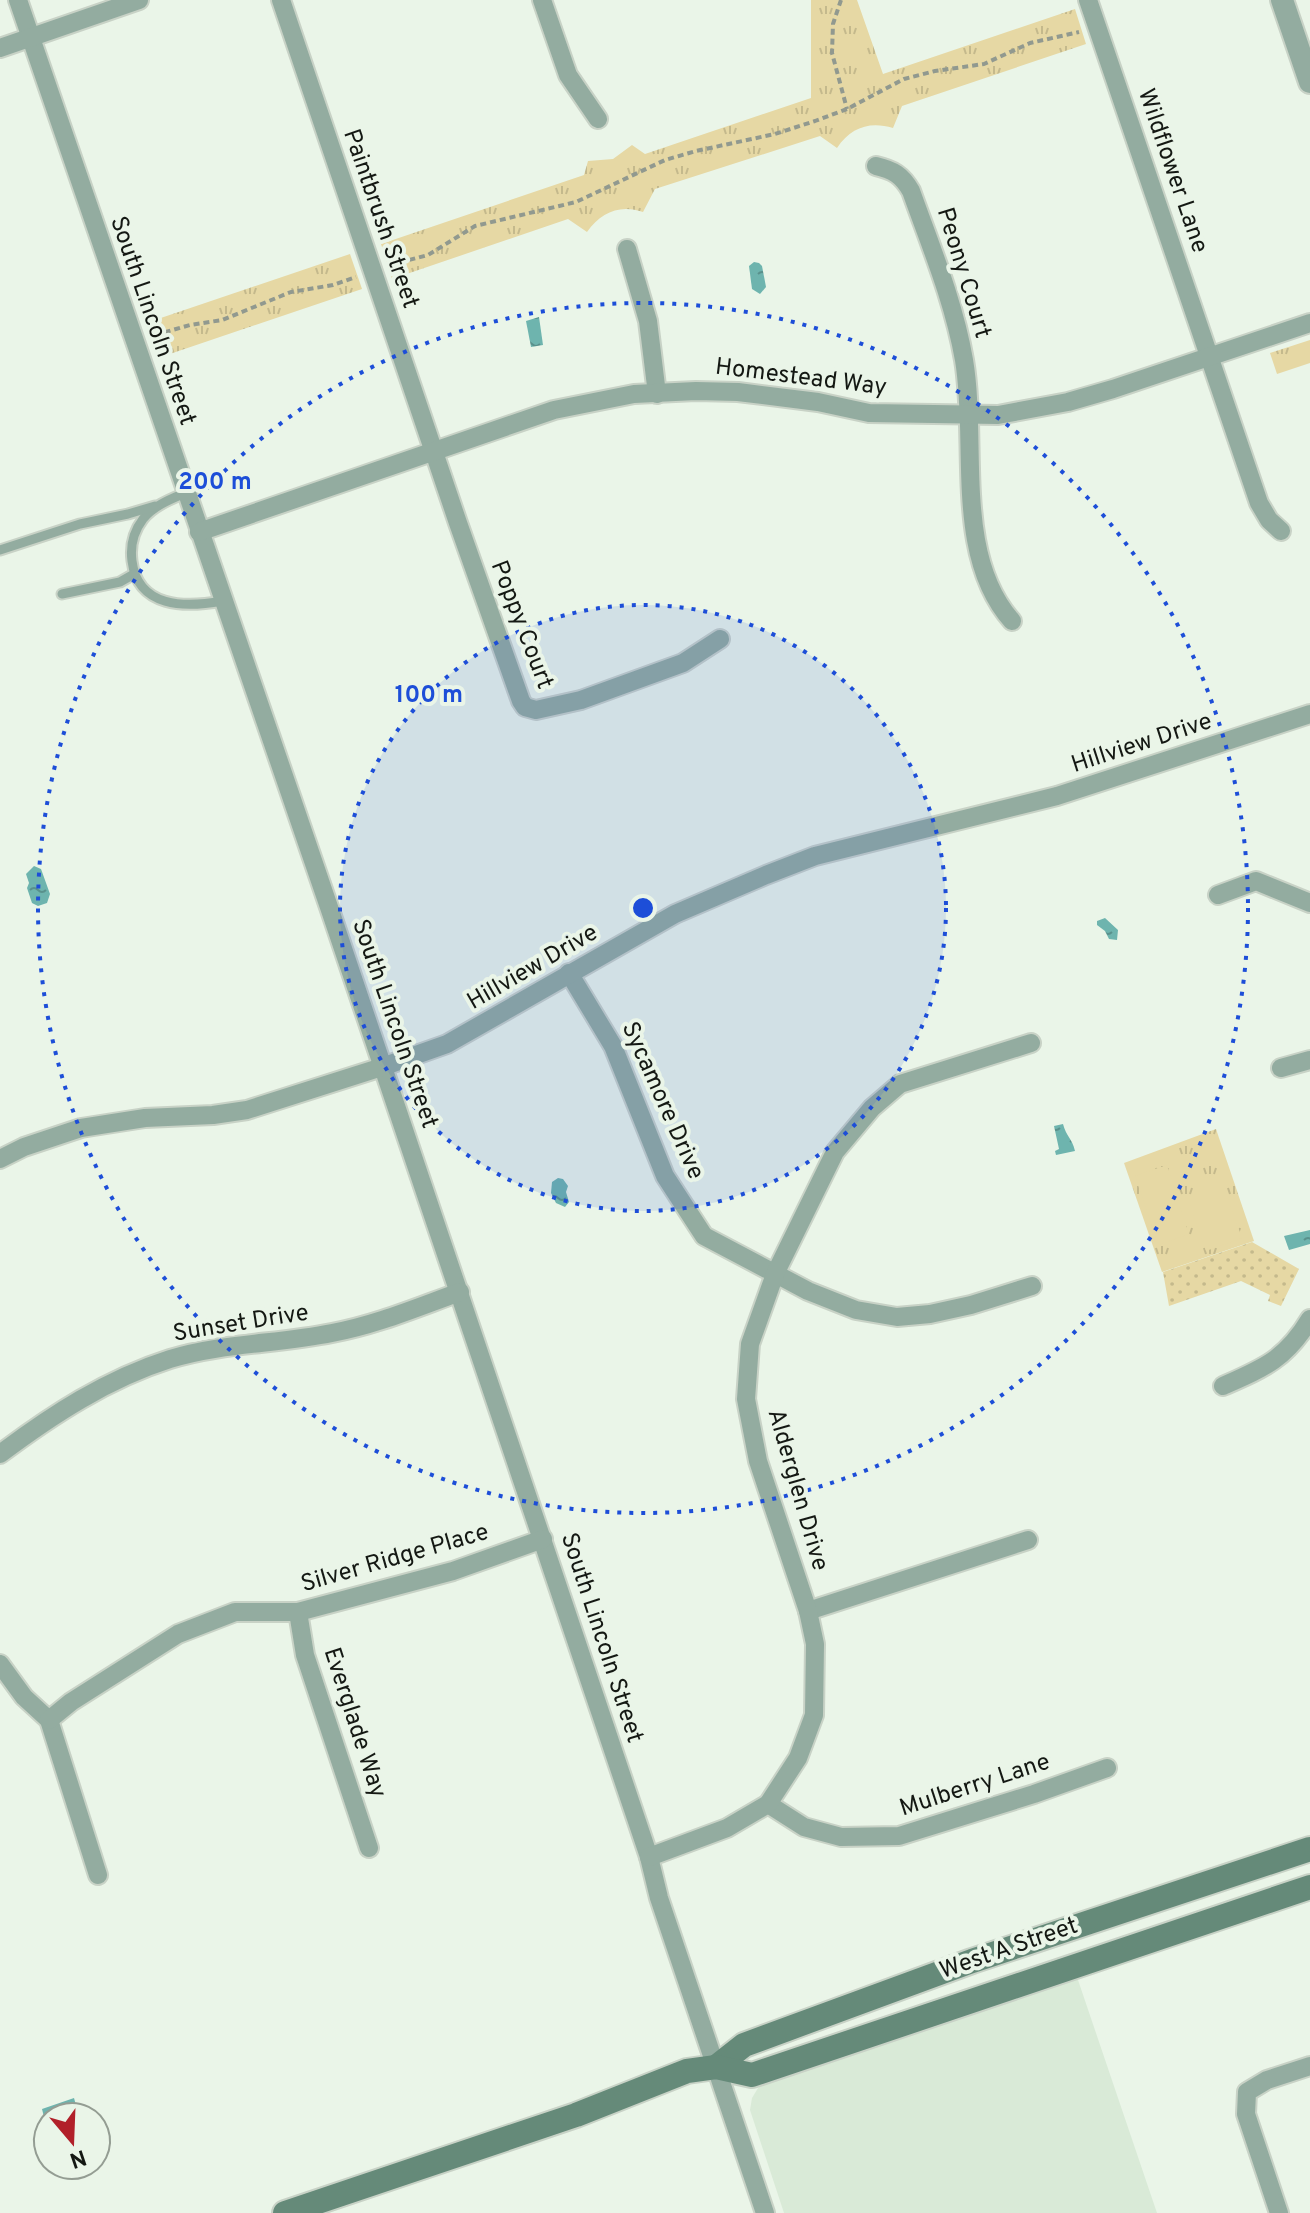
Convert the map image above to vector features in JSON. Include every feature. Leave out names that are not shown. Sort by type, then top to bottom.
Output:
[{"type":"main road","name":"West A Street","points":[[716,2067],[744,2045],[943,1971],[1310,1849]]},
{"type":"main road","name":"West A Street","points":[[285,2213],[576,2115],[687,2071],[716,2067],[752,2075],[1310,1887]]},
{"type":"street","name":"South Lincoln Street","points":[[18,0],[460,1292],[765,2213]]},
{"type":"street","points":[[0,48],[139,0]]},
{"type":"street","name":"Paintbrush Street","points":[[281,0],[434,453]]},
{"type":"street","points":[[542,0],[568,75],[598,119]]},
{"type":"street","name":"Wildflower Lane","points":[[1088,0],[1259,503],[1269,520],[1281,531]]},
{"type":"street","points":[[1282,0],[1310,82]]},
{"type":"street","name":"Peony Court","points":[[876,166],[893,170],[905,180],[911,191],[954,315],[964,363],[977,544],[997,604],[1012,621]]},
{"type":"street","points":[[627,249],[648,321],[657,394]]},
{"type":"street","name":"Homestead Way","points":[[199,532],[554,410],[634,394],[738,392],[805,400],[869,413],[998,415],[1068,402],[1310,323]]},
{"type":"street","name":"Poppy Court","points":[[434,453],[516,692],[525,707],[536,710],[552,708],[663,672],[720,639]]},
{"type":"street","name":"Hillview Drive","points":[[0,1159],[24,1147],[81,1128],[145,1118],[247,1110],[382,1067],[447,1044],[675,914],[815,856],[1057,796],[1310,714]]},
{"type":"street","points":[[1218,895],[1256,881],[1310,903]]},
{"type":"street","name":"Sycamore Drive","points":[[569,973],[613,1046],[665,1176],[704,1236],[775,1274],[856,1310],[897,1317],[958,1308],[1032,1286]]},
{"type":"street","name":"Alderglen Drive","points":[[649,1857],[727,1828],[768,1804],[798,1758],[814,1715],[815,1644],[808,1611],[758,1461],[746,1399],[750,1344],[775,1274],[835,1152],[881,1100],[900,1084],[1031,1043]]},
{"type":"street","points":[[1281,1068],[1310,1060]]},
{"type":"street","name":"Sunset Drive","points":[[0,1454],[70,1405],[147,1367],[216,1348],[335,1333],[375,1323],[460,1292]]},
{"type":"street","points":[[1223,1386],[1270,1366],[1299,1337],[1310,1319]]},
{"type":"street","name":"Silver Ridge Place","points":[[49,1720],[71,1702],[178,1634],[235,1612],[298,1612],[453,1571],[543,1539]]},
{"type":"street","points":[[808,1611],[1028,1540]]},
{"type":"street","name":"Everglade Way","points":[[298,1612],[305,1655],[369,1848]]},
{"type":"street","points":[[0,1664],[24,1697],[49,1720],[98,1875]]},
{"type":"street","name":"Mulberry Lane","points":[[768,1804],[804,1827],[841,1837],[899,1836],[1107,1768]]},
{"type":"street","points":[[1279,2213],[1246,2114],[1247,2092],[1267,2080],[1310,2066]]},
{"type":"lane","points":[[0,550],[67,528],[162,504],[185,493]]},
{"type":"lane","points":[[162,504],[143,518],[134,536],[131,554],[134,574],[140,586],[155,598],[180,604],[222,601]]},
{"type":"lane","points":[[62,594],[120,582],[134,574]]},
{"type":"path","points":[[841,0],[833,24],[832,53],[847,109]]},
{"type":"path","points":[[389,265],[428,255],[475,226],[576,202],[665,160],[775,134],[847,109],[904,79],[984,64],[1030,43],[1079,32]]},
{"type":"path","points":[[155,335],[222,320],[291,292],[333,285],[356,277]]},
{"type":"shaded area","points":[[1077,1977],[1157,2213],[784,2213],[750,2110],[758,2088],[765,2083]]},
{"type":"green space","points":[[811,0],[857,0],[883,74],[1075,9],[1086,44],[902,106],[893,128],[877,125],[862,128],[848,135],[837,148],[820,136],[655,189],[643,212],[627,209],[612,212],[598,219],[587,232],[568,219],[392,279],[381,244],[584,175],[588,161],[613,159],[632,145],[645,154],[811,98]]},
{"type":"green space","points":[[350,254],[362,289],[158,358],[146,323]]},
{"type":"green space","points":[[1310,340],[1310,363],[1277,374],[1270,353]]},
{"type":"green space","points":[[1216,1129],[1254,1241],[1162,1272],[1124,1163]]},
{"type":"green space","points":[[1167,1165],[1189,1234],[1158,1245],[1135,1176]]},
{"type":"green space","points":[[1226,1193],[1242,1238],[1206,1251],[1190,1205]]},
{"type":"green space","points":[[1252,1242],[1299,1269],[1281,1306],[1268,1301],[1270,1295],[1241,1281],[1169,1306],[1163,1272]]},
{"type":"water","points":[[754,262],[762,266],[766,287],[760,294],[752,289],[749,266]]},
{"type":"water","points":[[539,317],[543,345],[531,347],[526,321]]},
{"type":"water","points":[[34,866],[41,869],[50,894],[47,903],[38,906],[32,903],[27,888],[26,874]]},
{"type":"water","points":[[1105,918],[1118,930],[1117,940],[1109,939],[1097,925],[1097,921]]},
{"type":"water","points":[[1063,1124],[1075,1151],[1056,1155],[1055,1151],[1059,1149],[1054,1126]]},
{"type":"water","points":[[558,1178],[568,1186],[569,1202],[565,1207],[556,1203],[551,1193],[552,1182]]},
{"type":"water","points":[[1310,1230],[1310,1244],[1289,1250],[1284,1236]]}]
